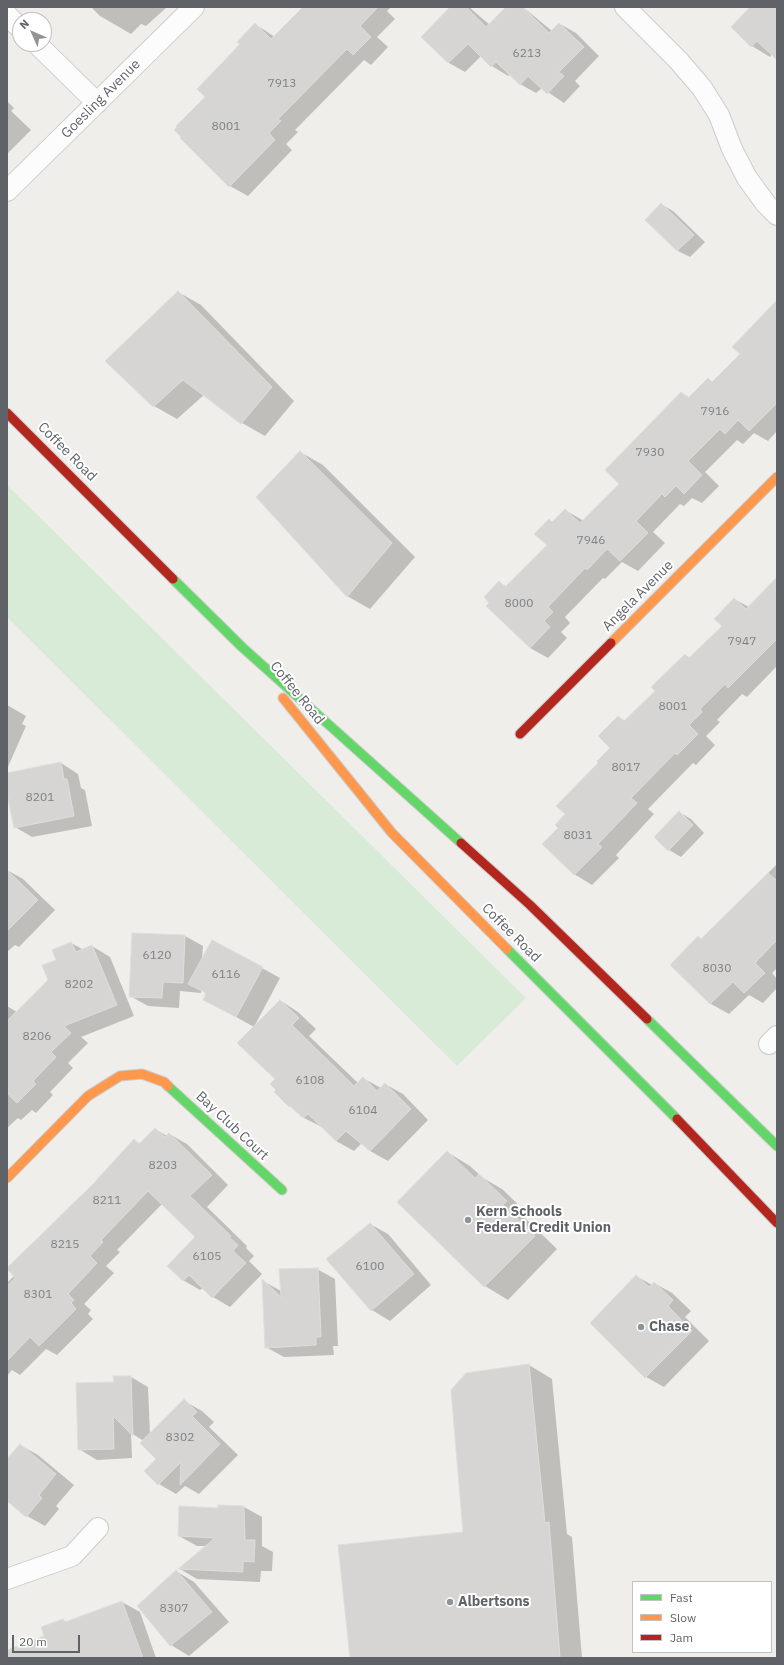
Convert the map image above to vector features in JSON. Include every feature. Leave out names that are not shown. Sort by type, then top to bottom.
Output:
[{"type":"main road","name":"Coffee Road","points":[[7,413],[242,647],[530,905],[777,1146]]},
{"type":"main road","name":"Angela Avenue","points":[[520,734],[777,477]]},
{"type":"main road","name":"Coffee Road","points":[[242,647],[392,833],[687,1128],[777,1223]]},
{"type":"main road","name":"Bay Club Court","points":[[7,1178],[88,1096],[120,1076],[142,1074],[164,1082],[282,1190]]},
{"type":"street","name":"Goesling Avenue","points":[[7,191],[194,7]]},
{"type":"street","points":[[625,7],[678,60],[702,88],[719,115],[732,149],[747,178],[766,204],[777,215]]},
{"type":"street","points":[[45,52],[97,103]]},
{"type":"street","points":[[7,1579],[72,1556],[98,1528]]},
{"type":"green space","points":[[7,485],[526,998],[457,1066],[7,617]]},
{"type":"building","points":[[303,7],[378,7],[360,26],[371,37],[353,55],[347,49],[278,119],[281,121],[269,133],[275,140],[229,187],[180,138],[181,137],[174,130],[177,127],[176,126],[205,97],[197,89],[240,44],[237,42],[255,23],[271,39]]},
{"type":"building","points":[[450,7],[466,7],[486,27],[506,7],[523,7],[549,33],[559,23],[584,47],[559,72],[564,76],[547,94],[528,76],[520,85],[496,62],[491,67],[468,44],[448,63],[421,37]]},
{"type":"building","points":[[750,7],[777,7],[777,60],[757,41],[751,47],[731,27]]},
{"type":"building","points":[[661,203],[694,235],[677,251],[645,220]]},
{"type":"building","points":[[178,291],[272,387],[241,424],[183,380],[153,407],[105,361]]},
{"type":"building","points":[[777,300],[777,403],[749,431],[738,420],[725,434],[720,429],[688,461],[702,475],[684,494],[676,486],[665,497],[662,494],[636,521],[648,533],[620,561],[607,549],[587,570],[585,568],[548,607],[553,612],[544,621],[550,627],[530,648],[486,606],[489,603],[484,597],[499,581],[505,587],[547,545],[534,534],[549,519],[552,522],[565,509],[580,523],[619,484],[605,470],[681,392],[688,398],[708,378],[712,382],[740,354],[732,347]]},
{"type":"building","points":[[300,451],[392,543],[347,597],[256,497]]},
{"type":"building","points":[[777,577],[777,639],[728,688],[725,684],[700,709],[702,712],[689,725],[698,734],[677,755],[675,753],[631,798],[637,803],[598,844],[602,847],[574,875],[542,844],[558,828],[555,825],[565,814],[556,806],[598,763],[597,761],[610,748],[598,736],[618,716],[624,721],[655,691],[651,687],[685,654],[689,658],[722,626],[714,619],[734,598],[746,609]]},
{"type":"building","points":[[61,762],[64,779],[67,779],[74,816],[14,828],[7,794],[7,773]]},
{"type":"building","points":[[679,811],[693,825],[668,851],[654,837]]},
{"type":"building","points":[[7,870],[38,900],[7,931]]},
{"type":"building","points":[[768,873],[777,881],[777,940],[755,963],[765,973],[744,993],[733,982],[710,1004],[670,965],[698,936],[701,939]]},
{"type":"building","points":[[132,933],[185,935],[183,983],[163,982],[162,998],[129,997]]},
{"type":"building","points":[[212,940],[263,967],[236,1017],[203,1000],[206,993],[188,984]]},
{"type":"building","points":[[71,942],[76,952],[92,945],[117,1005],[64,1026],[71,1033],[51,1052],[56,1057],[33,1081],[36,1084],[17,1103],[7,1093],[7,1021],[48,980],[42,965],[56,960],[52,950]]},
{"type":"building","points":[[280,1000],[299,1018],[292,1025],[354,1086],[363,1077],[377,1091],[385,1083],[411,1109],[370,1151],[346,1131],[336,1141],[308,1114],[303,1118],[290,1106],[289,1107],[274,1092],[276,1090],[270,1084],[275,1079],[237,1043]]},
{"type":"building","points":[[155,1128],[165,1137],[169,1133],[212,1175],[190,1196],[231,1236],[229,1237],[238,1245],[233,1251],[246,1263],[212,1298],[189,1275],[183,1281],[167,1266],[195,1237],[148,1191],[101,1240],[103,1242],[90,1256],[97,1263],[68,1294],[74,1300],[71,1303],[76,1309],[39,1346],[30,1337],[7,1361],[7,1286],[15,1278],[7,1268],[93,1184],[134,1139],[139,1144]]},
{"type":"building","name":"Kern Schools Federal Credit Union","points":[[447,1151],[475,1178],[479,1174],[507,1201],[503,1205],[535,1236],[484,1287],[397,1202]]},
{"type":"building","points":[[370,1223],[414,1274],[371,1311],[326,1259]]},
{"type":"building","points":[[318,1268],[321,1337],[316,1337],[316,1345],[265,1348],[262,1279],[281,1297],[279,1269]]},
{"type":"building","name":"Chase","points":[[636,1275],[649,1287],[654,1282],[673,1300],[668,1306],[692,1331],[645,1378],[590,1323]]},
{"type":"building","name":"Albertsons","points":[[529,1364],[545,1523],[549,1522],[560,1658],[350,1658],[338,1545],[463,1532],[451,1390],[466,1373]]},
{"type":"building","points":[[113,1376],[131,1376],[133,1436],[113,1416],[114,1449],[78,1450],[76,1383],[114,1382]]},
{"type":"building","points":[[184,1399],[197,1412],[192,1416],[220,1444],[180,1485],[181,1462],[158,1485],[144,1471],[156,1459],[140,1443]]},
{"type":"building","points":[[20,1444],[56,1474],[39,1495],[42,1498],[26,1517],[7,1501],[7,1459]]},
{"type":"building","points":[[218,1505],[244,1506],[245,1540],[255,1540],[254,1562],[243,1561],[243,1572],[178,1569],[215,1538],[178,1536],[179,1506],[218,1508]]},
{"type":"building","points":[[176,1570],[212,1612],[170,1646],[137,1606]]},
{"type":"building","points":[[122,1601],[143,1658],[7,1658],[7,1650],[44,1636],[41,1627],[63,1619],[65,1622]]},
{"type":"traffic: fast","points":[[173,579],[242,647],[461,843]]},
{"type":"traffic: fast","points":[[507,949],[677,1119]]},
{"type":"traffic: fast","points":[[647,1019],[777,1146]]},
{"type":"traffic: fast","points":[[168,1086],[282,1190]]},
{"type":"traffic: slow","points":[[611,643],[777,477]]},
{"type":"traffic: slow","points":[[283,698],[392,833],[507,949]]},
{"type":"traffic: slow","points":[[7,1178],[88,1096],[120,1076],[142,1074],[164,1082],[168,1086]]},
{"type":"traffic: jam","points":[[7,413],[173,579]]},
{"type":"traffic: jam","points":[[520,734],[611,643]]},
{"type":"traffic: jam","points":[[461,843],[530,905],[647,1019]]},
{"type":"traffic: jam","points":[[677,1119],[777,1223]]},
{"type":"place","name":"Kern Schools Federal Credit Union","points":[[468,1220]]},
{"type":"place","name":"Chase","points":[[641,1327]]},
{"type":"place","name":"Albertsons","points":[[450,1602]]}]
